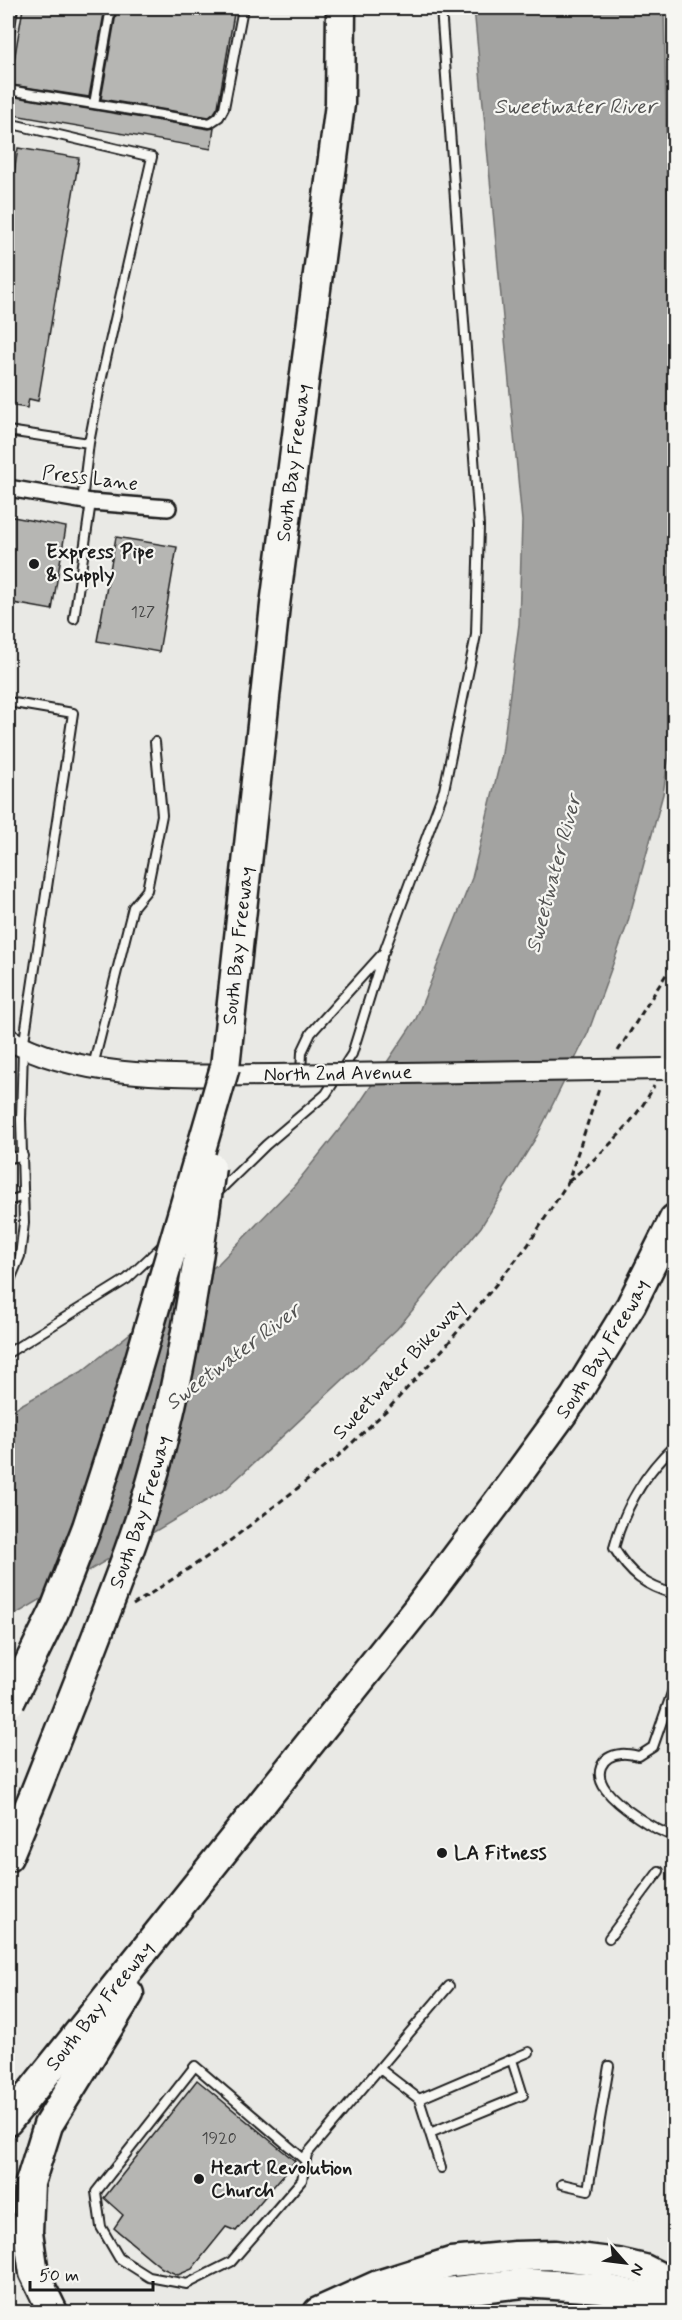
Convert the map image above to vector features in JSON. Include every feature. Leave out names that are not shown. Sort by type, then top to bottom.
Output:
[{"type":"highway","name":"South Bay Freeway","points":[[8,1857],[116,1587],[152,1480],[178,1368],[202,1235],[229,1036],[275,605],[340,104],[341,8]]},
{"type":"highway","points":[[9,1705],[54,1612],[87,1527],[128,1400],[225,1067]]},
{"type":"highway","name":"South Bay Freeway","points":[[8,2121],[418,1608],[574,1398],[631,1305],[675,1219]]},
{"type":"highway","points":[[53,2313],[34,2273],[28,2232],[30,2183],[48,2125],[195,1888]]},
{"type":"highway","points":[[318,2313],[378,2285],[451,2262],[515,2256],[555,2255],[644,2268],[675,2284]]},
{"type":"highway","points":[[365,2313],[430,2294],[523,2283],[601,2288],[620,2302],[675,2293]]},
{"type":"street","name":"Press Lane","points":[[8,488],[87,501],[168,508]]},
{"type":"street","name":"North 2nd Avenue","points":[[15,1044],[56,1060],[160,1075],[669,1069]]},
{"type":"lane","points":[[8,42],[13,8]]},
{"type":"lane","points":[[94,104],[111,8]]},
{"type":"lane","points":[[8,90],[210,123],[219,117],[224,108],[243,8]]},
{"type":"lane","points":[[8,1353],[127,1279],[266,1145],[326,1094],[352,1054],[384,952],[444,790],[476,635],[478,525],[441,8]]},
{"type":"lane","points":[[8,123],[153,157],[101,381],[89,443],[87,501],[74,619]]},
{"type":"lane","points":[[8,431],[89,443]]},
{"type":"lane","points":[[8,702],[73,713],[15,1044],[24,1196],[20,1256],[8,1285]]},
{"type":"lane","points":[[92,1067],[132,907],[147,890],[162,814],[155,742]]},
{"type":"lane","points":[[301,1074],[302,1052],[311,1033],[384,952]]},
{"type":"lane","points":[[8,1158],[23,1156]]},
{"type":"lane","points":[[8,1201],[24,1196]]},
{"type":"lane","points":[[675,1446],[661,1458],[636,1493],[618,1531],[614,1548],[624,1564],[652,1588],[675,1594]]},
{"type":"lane","points":[[675,1687],[653,1747],[639,1756],[621,1754],[604,1760],[600,1766],[599,1776],[606,1790],[619,1802],[665,1833],[675,1836]]},
{"type":"lane","points":[[609,1938],[659,1871]]},
{"type":"lane","points":[[306,2161],[195,2066],[96,2192],[101,2227],[120,2258],[149,2277],[187,2284],[231,2262],[302,2180],[306,2161],[307,2154],[449,1986]]},
{"type":"lane","points":[[419,2099],[529,2052]]},
{"type":"lane","points":[[430,2133],[523,2095],[512,2060]]},
{"type":"lane","points":[[562,2184],[588,2190],[609,2066]]},
{"type":"lane","points":[[380,2069],[419,2099],[441,2168]]},
{"type":"path","points":[[616,1055],[675,962]]},
{"type":"path","points":[[568,1182],[627,1127],[669,1069]]},
{"type":"path","name":"Sweetwater Bikeway","points":[[131,1606],[222,1547],[334,1459],[413,1383],[476,1312],[528,1245],[568,1182],[584,1139],[595,1096],[603,1079]]},
{"type":"water","name":"Sweetwater River","points":[[474,8],[664,8],[674,355],[674,721],[663,794],[627,925],[588,1033],[537,1136],[481,1227],[397,1329],[226,1489],[8,1619],[8,1412],[81,1372],[219,1263],[294,1186],[355,1110],[416,1019],[472,878],[502,754],[519,624],[522,521]]},
{"type":"building","points":[[23,8],[105,8],[89,97],[12,85],[13,78],[11,78]]},
{"type":"building","points":[[117,8],[235,8],[218,107],[214,113],[209,117],[101,99]]},
{"type":"building","points":[[10,96],[214,128],[211,149],[8,114]]},
{"type":"building","points":[[18,148],[79,158],[38,401],[29,399],[27,408],[8,405],[8,210]]},
{"type":"building","name":"Express Pipe & Supply","points":[[8,516],[66,527],[52,610],[8,602]]},
{"type":"building","points":[[116,537],[177,547],[159,652],[97,641]]},
{"type":"building","name":"Heart Revolution Church","points":[[197,2080],[295,2161],[236,2231],[226,2227],[192,2269],[178,2275],[162,2268],[114,2228],[123,2215],[104,2198]]},
{"type":"place","name":"Express Pipe & Supply","points":[[34,564]]},
{"type":"place","name":"LA Fitness","points":[[442,1853]]},
{"type":"place","name":"Heart Revolution Church","points":[[199,2179]]}]
